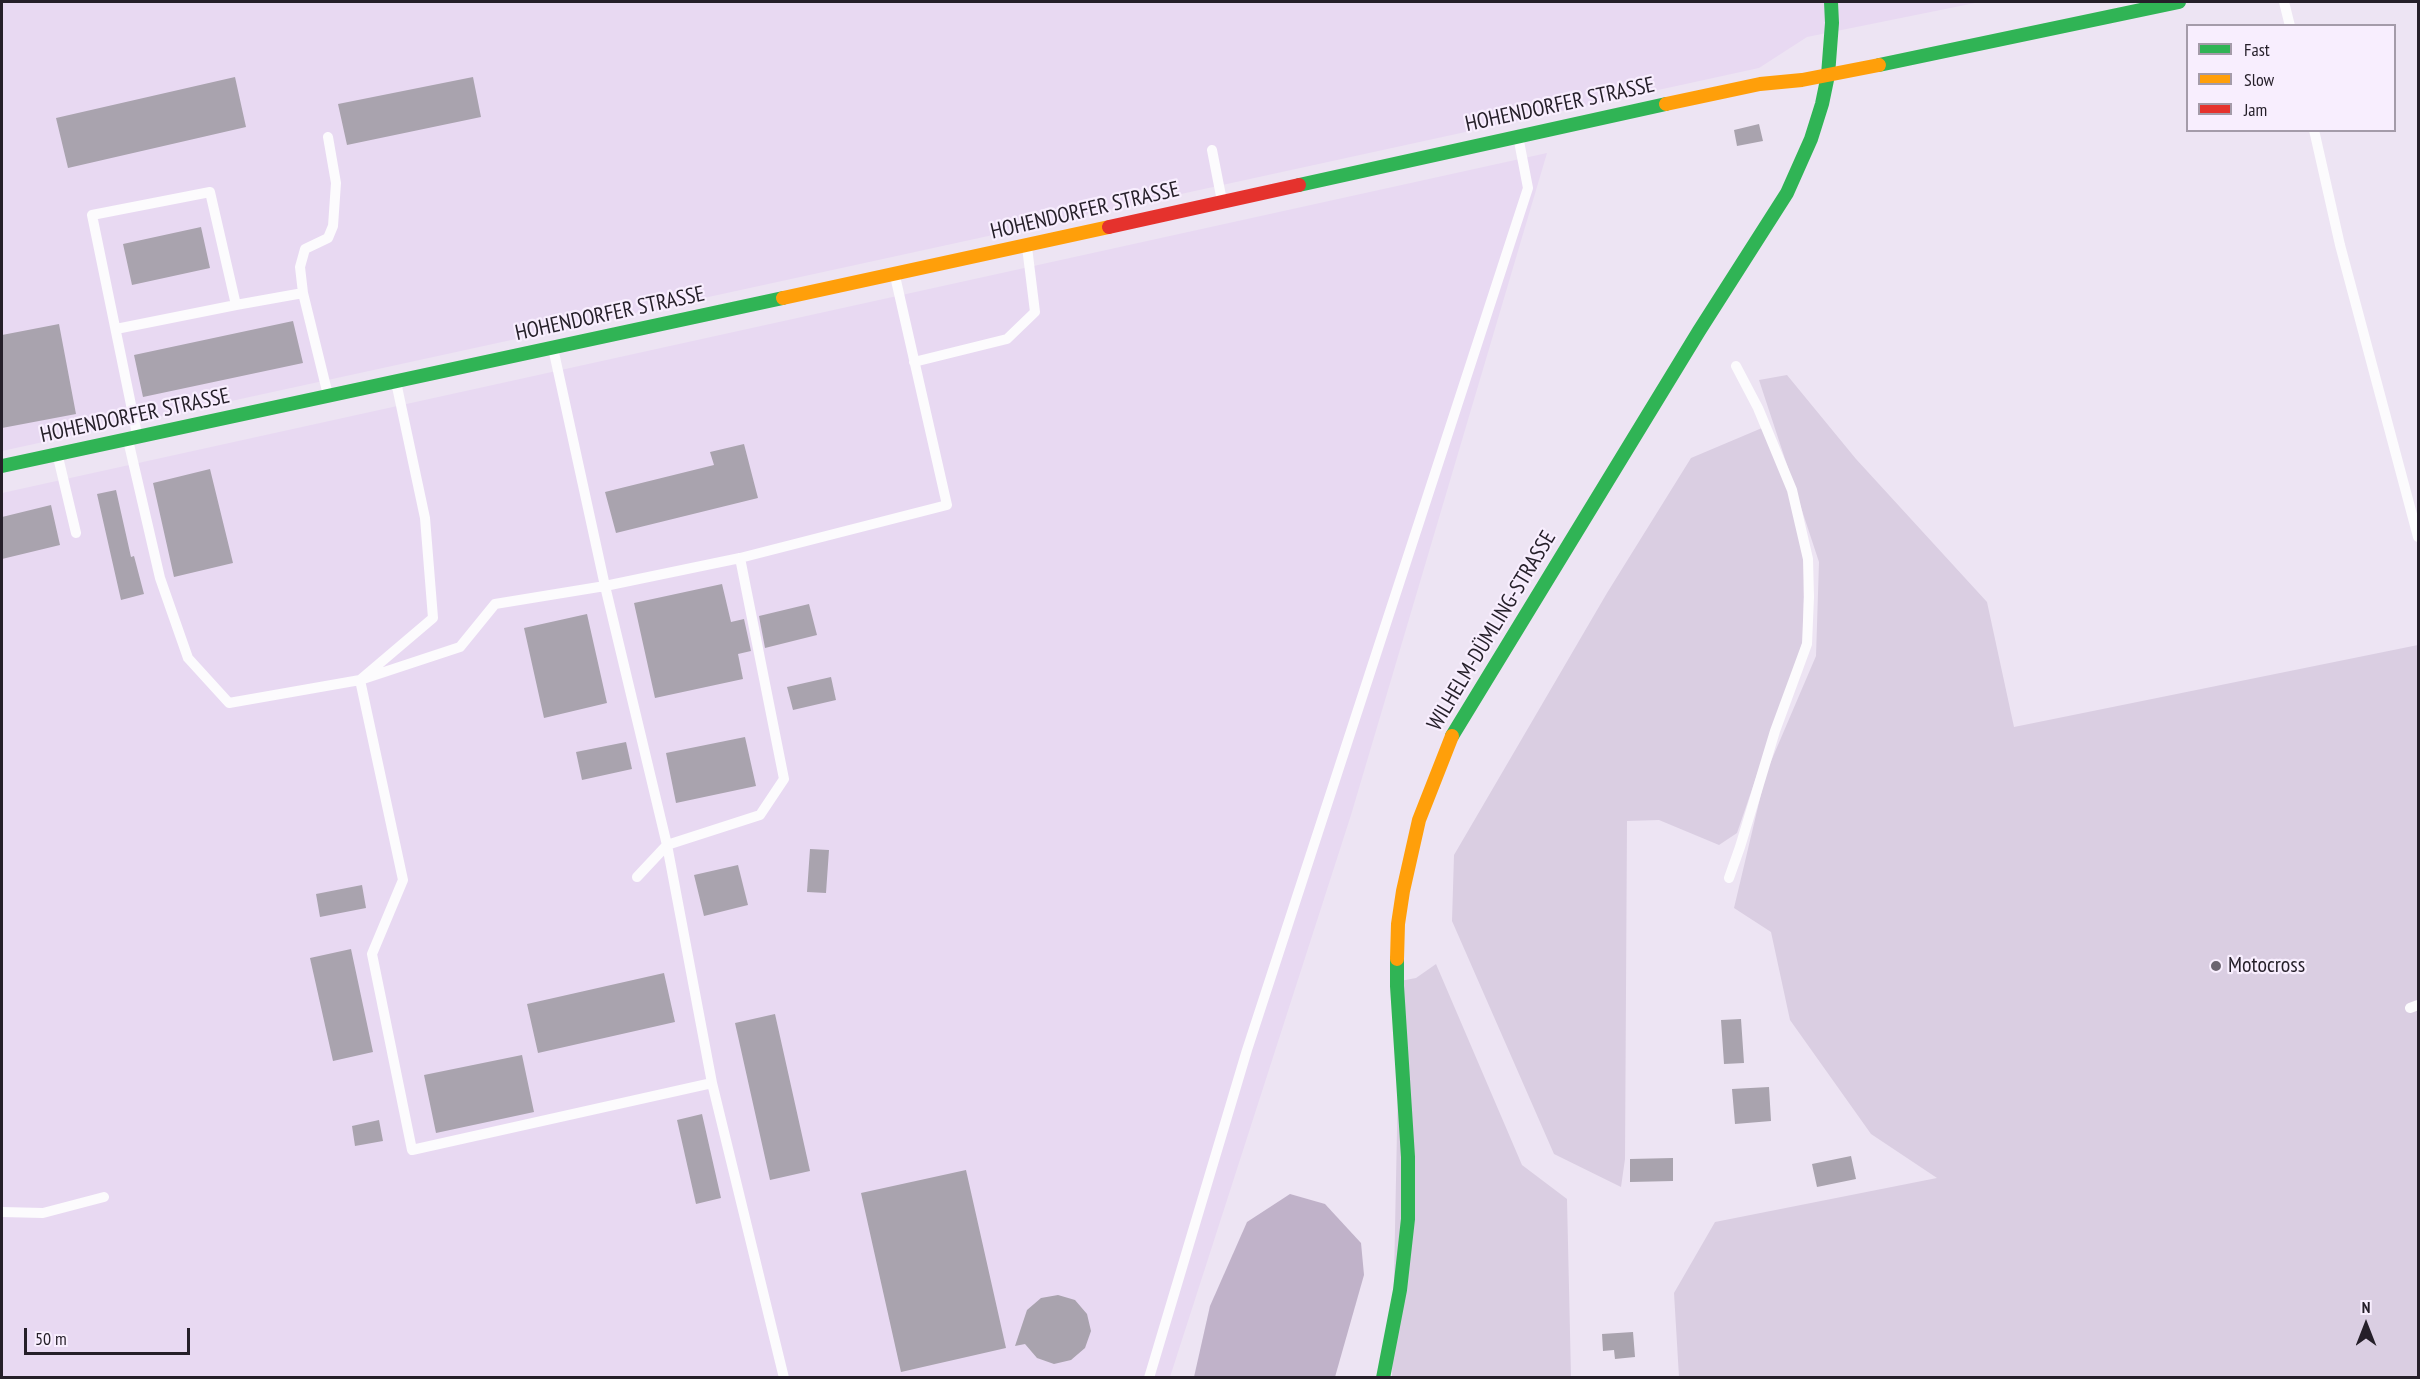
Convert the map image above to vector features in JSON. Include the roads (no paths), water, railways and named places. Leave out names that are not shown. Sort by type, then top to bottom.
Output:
[{"type":"street","name":"WILHELM-DÜMLING-STRASSE","points":[[1383,1377],[1400,1290],[1408,1218],[1408,1156],[1397,986],[1401,902],[1408,861],[1419,820],[1452,735],[1477,692],[1699,331],[1787,193],[1811,140],[1822,104],[1828,75],[1832,23],[1831,2]]},
{"type":"street","name":"HOHENDORFER STRASSE","points":[[2,466],[1027,246],[1518,135],[1760,84],[1828,75],[2179,2]]},
{"type":"lane","points":[[2284,2],[2290,24]]},
{"type":"lane","points":[[2314,132],[2340,245],[2418,537]]},
{"type":"lane","points":[[1149,1377],[1247,1050],[1528,188],[1518,135]]},
{"type":"lane","points":[[328,136],[336,183],[333,226],[328,238],[305,249],[300,267],[303,293],[328,396]]},
{"type":"lane","points":[[1212,150],[1222,201]]},
{"type":"lane","points":[[236,305],[210,192],[92,215],[116,329],[133,438],[160,578],[188,658],[229,703],[360,680],[460,647],[495,604],[605,586],[740,558],[947,505],[895,274]]},
{"type":"lane","points":[[914,362],[1007,339],[1035,312],[1027,246]]},
{"type":"lane","points":[[116,329],[303,293]]},
{"type":"lane","points":[[553,348],[605,586],[667,845],[712,1083],[784,1377]]},
{"type":"lane","points":[[1729,878],[1775,731],[1807,644],[1809,597],[1808,560],[1792,490],[1758,408],[1736,366]]},
{"type":"lane","points":[[360,680],[433,618],[425,518],[396,382]]},
{"type":"lane","points":[[57,455],[76,533]]},
{"type":"lane","points":[[637,877],[667,845],[760,815],[784,779],[740,558]]},
{"type":"lane","points":[[360,680],[403,880],[372,954],[412,1150],[712,1083]]},
{"type":"lane","points":[[2,1212],[43,1213],[104,1197]]},
{"type":"place","name":"Motocross","points":[[2216,966]]}]
